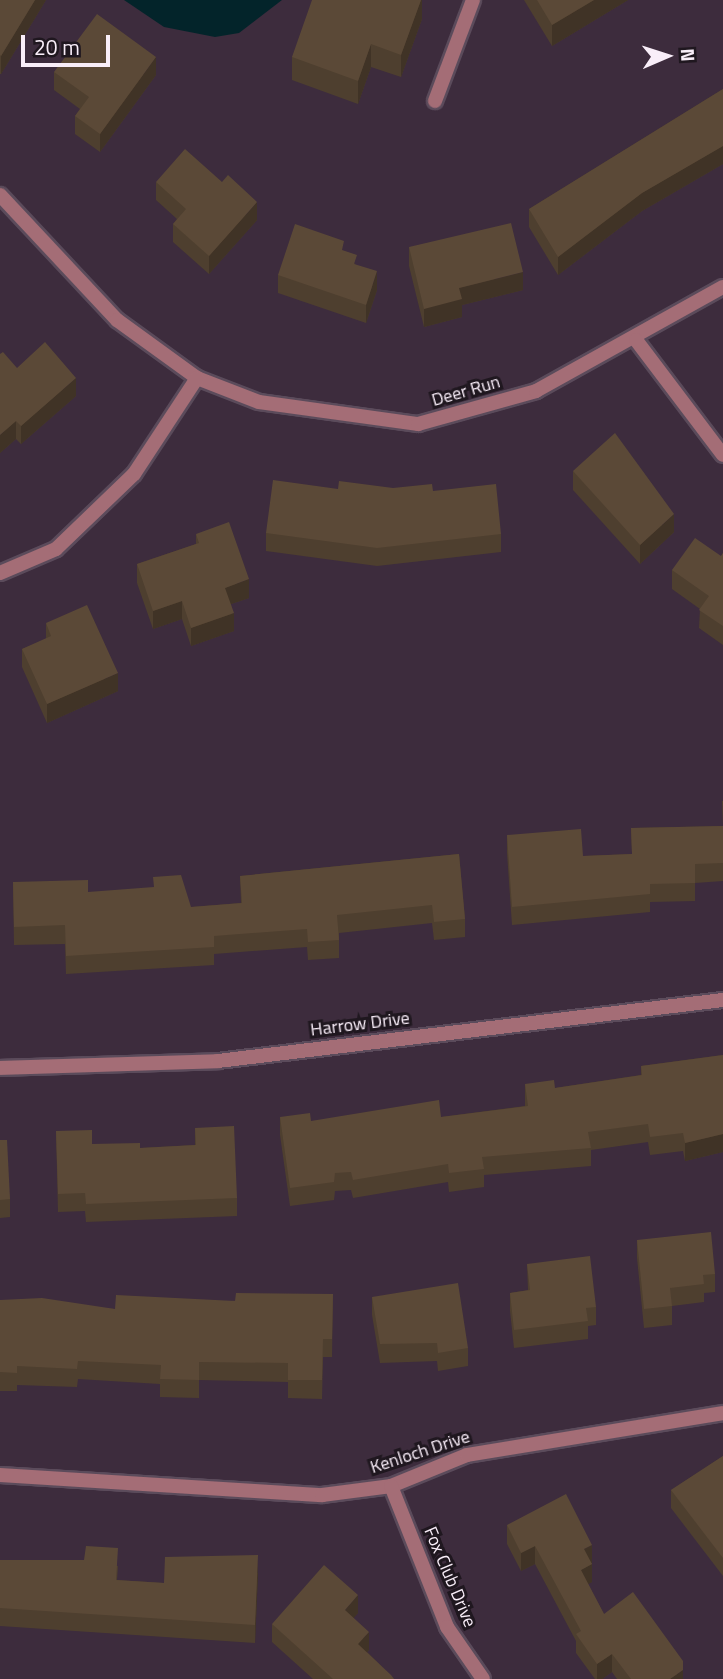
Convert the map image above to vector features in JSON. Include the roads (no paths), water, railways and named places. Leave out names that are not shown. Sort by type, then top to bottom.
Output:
[{"type":"street","points":[[435,101],[473,0]]},
{"type":"street","name":"Deer Run","points":[[0,195],[117,320],[197,378],[259,402],[418,424],[536,391],[636,340],[723,287]]},
{"type":"street","points":[[636,340],[723,456]]},
{"type":"street","points":[[0,573],[56,548],[134,474],[197,378]]},
{"type":"street","name":"Harrow Drive","points":[[0,1068],[218,1061],[723,1000]]},
{"type":"street","name":"Kenloch Drive","points":[[0,1475],[235,1494],[322,1495],[391,1486],[467,1455],[723,1413]]},
{"type":"street","name":"Fox Club Drive","points":[[391,1486],[447,1628],[483,1679]]}]
